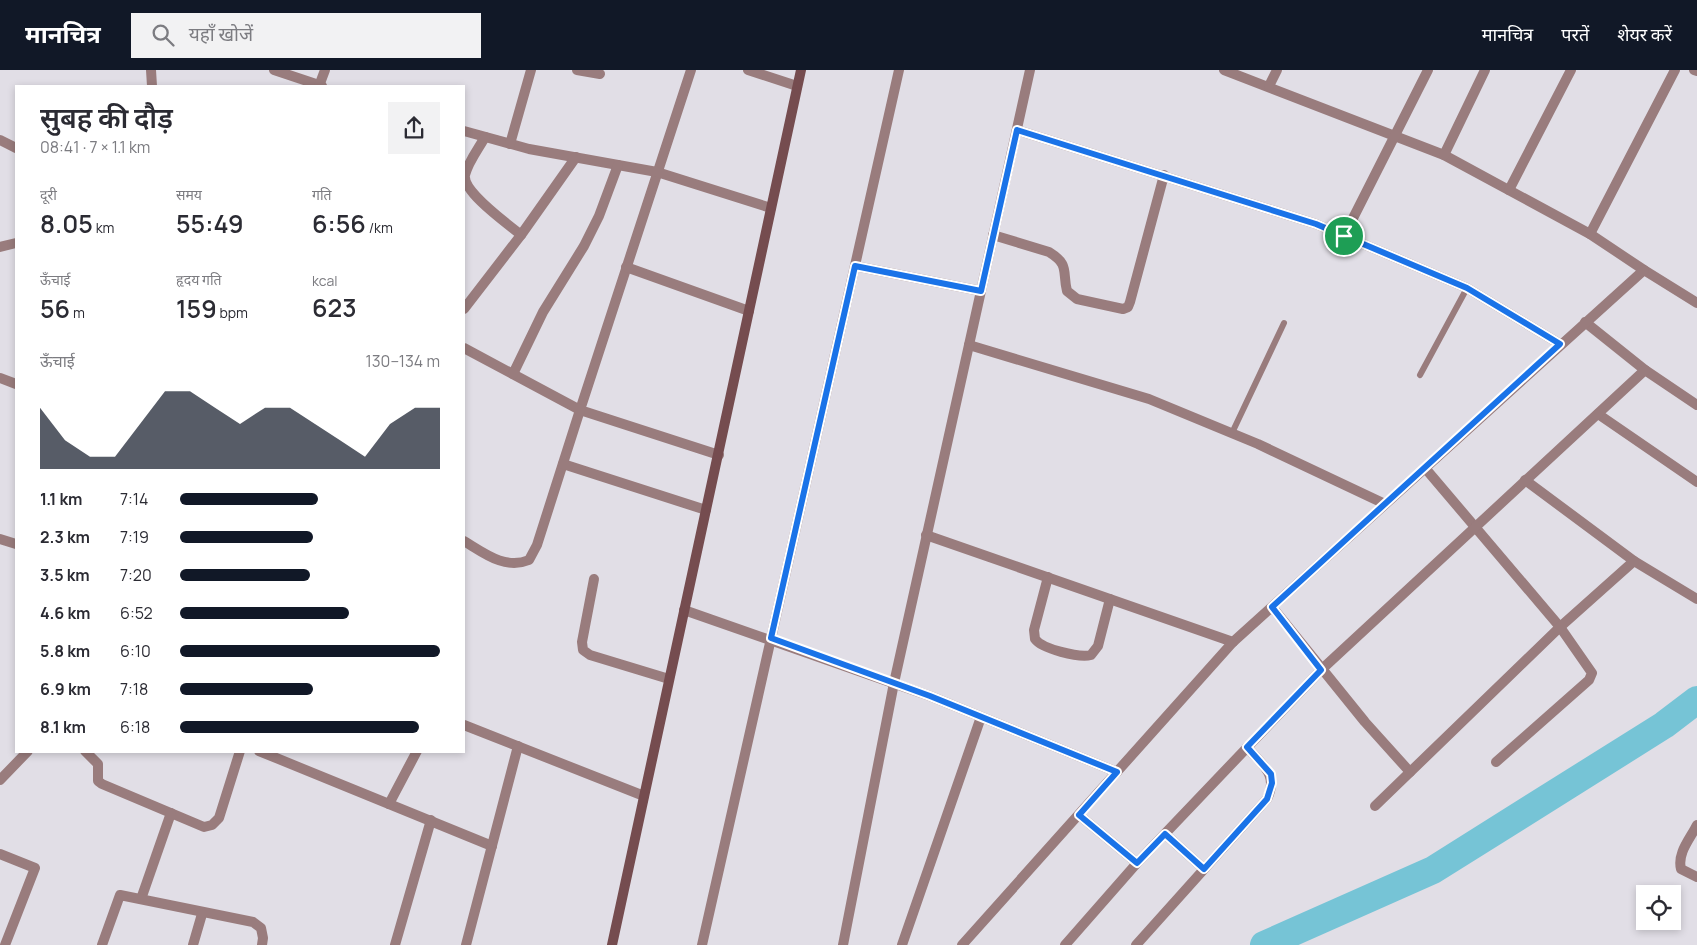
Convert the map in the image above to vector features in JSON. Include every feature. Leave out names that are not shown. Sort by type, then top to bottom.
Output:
[{"type":"main road","points":[[612,945],[801,70]]},
{"type":"street","points":[[151,70],[152,85]]},
{"type":"street","points":[[274,70],[317,85]]},
{"type":"street","points":[[320,85],[324,70]]},
{"type":"street","points":[[510,144],[530,70]]},
{"type":"street","points":[[577,70],[600,74]]},
{"type":"street","points":[[465,543],[498,561],[512,564],[529,560],[537,545],[691,70]]},
{"type":"street","points":[[748,70],[797,86]]},
{"type":"street","points":[[702,945],[899,70]]},
{"type":"street","points":[[844,945],[894,683],[1030,70]]},
{"type":"street","points":[[1224,70],[1444,155],[1590,234],[1697,303]]},
{"type":"street","points":[[1269,86],[1277,70]]},
{"type":"street","points":[[1344,236],[1428,70]]},
{"type":"street","points":[[1444,155],[1486,70]]},
{"type":"street","points":[[1509,190],[1572,70]]},
{"type":"street","points":[[1590,234],[1676,70]]},
{"type":"street","points":[[1017,130],[1316,224],[1467,288],[1560,344]]},
{"type":"street","points":[[465,131],[510,144],[657,172],[771,208]]},
{"type":"street","points":[[485,137],[466,170],[465,180],[467,186],[475,196],[521,235]]},
{"type":"street","points":[[0,140],[15,148]]},
{"type":"street","points":[[465,308],[521,235],[576,157]]},
{"type":"street","points":[[513,374],[543,312],[584,246],[599,216],[618,165]]},
{"type":"street","points":[[993,235],[1049,252],[1056,256],[1063,262],[1067,274],[1067,291],[1077,299],[1124,308],[1130,302],[1164,175]]},
{"type":"street","points":[[0,247],[15,242]]},
{"type":"street","points":[[855,266],[981,291]]},
{"type":"street","points":[[626,267],[749,311]]},
{"type":"street","points":[[962,945],[1233,642],[1560,344],[1644,270]]},
{"type":"street","points":[[1585,322],[1645,370],[1697,405]]},
{"type":"street","points":[[969,345],[1149,399],[1232,433],[1386,504]]},
{"type":"street","points":[[465,349],[580,410],[719,455]]},
{"type":"street","points":[[1065,945],[1137,863],[1321,670],[1645,370]]},
{"type":"street","points":[[0,378],[15,384]]},
{"type":"street","points":[[1598,414],[1697,482]]},
{"type":"street","points":[[563,464],[706,510]]},
{"type":"street","points":[[1425,468],[1560,627],[1592,672],[1589,680],[1496,762]]},
{"type":"street","points":[[1525,480],[1634,561],[1697,599]]},
{"type":"street","points":[[926,535],[1233,642]]},
{"type":"street","points":[[0,539],[15,544]]},
{"type":"street","points":[[1375,806],[1560,627],[1634,561]]},
{"type":"street","points":[[1048,577],[1034,630],[1035,638],[1042,645],[1079,657],[1091,655],[1098,646],[1110,599]]},
{"type":"street","points":[[594,580],[582,642],[583,650],[590,655],[669,680]]},
{"type":"street","points":[[1272,607],[1321,670],[1410,772]]},
{"type":"street","points":[[684,610],[771,638],[894,683],[1117,772]]},
{"type":"street","points":[[902,945],[981,717]]},
{"type":"street","points":[[465,725],[644,796]]},
{"type":"street","points":[[466,945],[518,746]]},
{"type":"street","points":[[1136,945],[1267,799],[1271,791],[1271,774],[1247,747]]},
{"type":"street","points":[[0,779],[26,753]]},
{"type":"street","points":[[87,753],[98,764],[98,781],[102,784],[204,827],[212,825],[219,818],[239,753]]},
{"type":"street","points":[[264,753],[492,846]]},
{"type":"street","points":[[388,804],[417,753]]},
{"type":"street","points":[[141,899],[171,813]]},
{"type":"street","points":[[1079,815],[1137,863]]},
{"type":"street","points":[[396,945],[431,820]]},
{"type":"street","points":[[1697,825],[1681,854],[1680,863],[1681,869],[1697,877]]},
{"type":"street","points":[[1165,834],[1204,869]]},
{"type":"street","points":[[0,854],[35,868],[4,945]]},
{"type":"street","points":[[102,945],[120,895],[202,914],[252,922],[261,928],[262,945]]},
{"type":"street","points":[[193,945],[202,914]]},
{"type":"lane","points":[[1420,375],[1467,288]]},
{"type":"lane","points":[[1232,433],[1284,323]]},
{"type":"waterway","points":[[1264,945],[1433,870],[1664,725],[1697,700]]},
{"type":"route","points":[[1017,130],[1316,224],[1344,236],[1467,288],[1560,344],[1272,607],[1321,670],[1247,747],[1271,774],[1271,791],[1267,799],[1204,869],[1165,834],[1137,863],[1079,815],[1117,772],[930,696],[771,638],[855,266],[981,291],[1017,130]]}]
